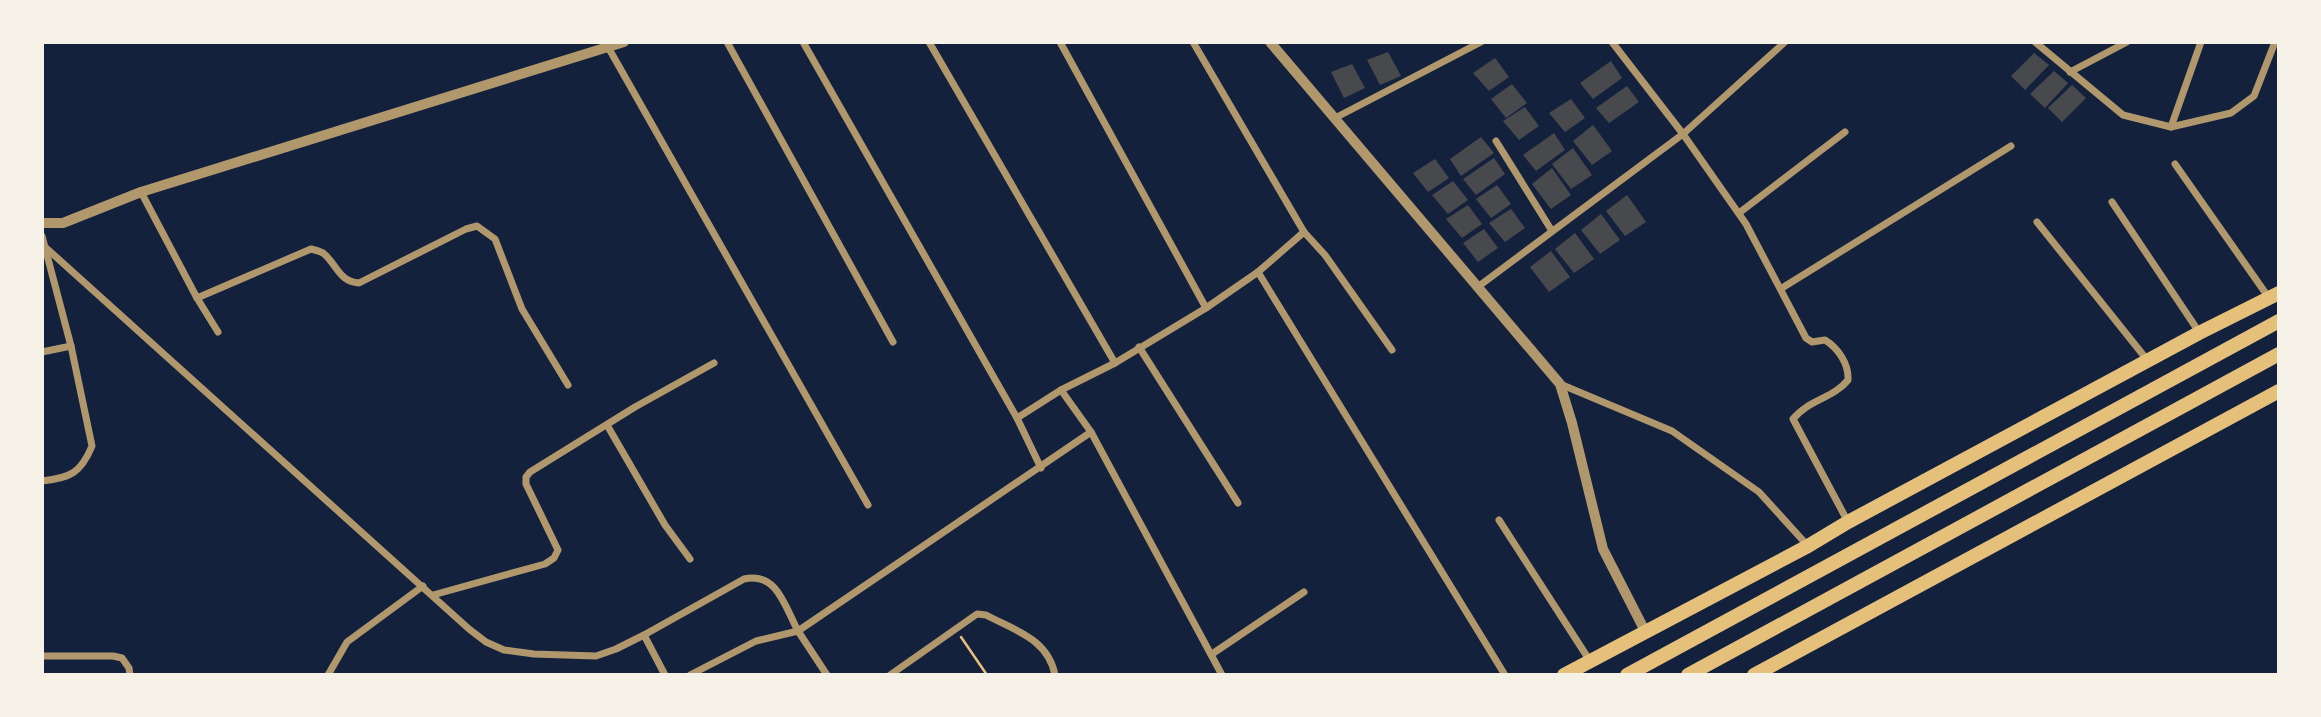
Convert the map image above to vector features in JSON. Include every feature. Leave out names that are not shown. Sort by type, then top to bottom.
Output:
[{"type":"highway","points":[[1564,675],[1808,546],[2148,360],[2274,295]]},
{"type":"highway","points":[[1627,675],[2279,321]]},
{"type":"highway","points":[[1688,675],[2279,354]]},
{"type":"highway","points":[[1754,675],[2279,391]]},
{"type":"street","points":[[42,223],[63,223],[141,192],[624,42]]},
{"type":"street","points":[[727,42],[893,342]]},
{"type":"street","points":[[803,42],[1017,418],[1041,468]]},
{"type":"street","points":[[929,42],[1115,363]]},
{"type":"street","points":[[1060,42],[1206,308]]},
{"type":"street","points":[[1193,42],[1304,232],[1325,256],[1392,350]]},
{"type":"street","points":[[1270,42],[1560,384],[1603,550],[1645,631]]},
{"type":"street","points":[[1335,118],[1481,42]]},
{"type":"street","points":[[1612,42],[1683,134],[1739,213],[1782,288],[1806,338],[1812,342],[1825,340],[1832,345],[1847,367],[1848,380],[1842,387],[1801,409],[1793,419],[1848,522]]},
{"type":"street","points":[[1479,286],[1683,134],[1785,42]]},
{"type":"street","points":[[2035,42],[2123,115],[2171,127],[2231,113],[2254,96],[2274,42]]},
{"type":"street","points":[[2070,72],[2127,42]]},
{"type":"street","points":[[2171,127],[2201,42]]},
{"type":"street","points":[[608,47],[868,505]]},
{"type":"street","points":[[1739,213],[1845,132]]},
{"type":"street","points":[[1496,141],[1552,231]]},
{"type":"street","points":[[1782,288],[2011,146]]},
{"type":"street","points":[[2175,164],[2274,295]]},
{"type":"street","points":[[141,192],[197,299],[218,332]]},
{"type":"street","points":[[2112,202],[2199,333]]},
{"type":"street","points":[[2037,222],[2148,360]]},
{"type":"street","points":[[197,299],[311,249],[323,254],[343,278],[359,283],[477,226],[495,239],[522,309],[568,385]]},
{"type":"street","points":[[1017,418],[1206,308],[1258,272],[1304,232]]},
{"type":"street","points":[[42,236],[71,346],[92,446],[78,470],[63,478],[42,481]]},
{"type":"street","points":[[45,247],[478,635],[504,650],[596,656],[644,635],[754,576],[764,578],[775,587],[798,631],[827,675]]},
{"type":"street","points":[[1258,272],[1505,675]]},
{"type":"street","points":[[42,352],[71,346]]},
{"type":"street","points":[[1139,347],[1238,503]]},
{"type":"street","points":[[433,594],[545,564],[554,558],[558,550],[554,539],[526,484],[526,477],[530,472],[714,363]]},
{"type":"street","points":[[1560,384],[1672,431],[1759,492],[1808,546]]},
{"type":"street","points":[[1061,390],[1091,432],[1222,675]]},
{"type":"street","points":[[607,425],[660,516],[690,559]]},
{"type":"street","points":[[690,675],[756,641],[798,631],[1091,432]]},
{"type":"street","points":[[1499,520],[1590,662]]},
{"type":"street","points":[[328,675],[348,642],[423,586]]},
{"type":"street","points":[[1212,654],[1304,592]]},
{"type":"street","points":[[890,675],[978,614],[986,615],[1040,644],[1050,656],[1055,675]]},
{"type":"street","points":[[644,635],[665,675]]},
{"type":"street","points":[[42,656],[113,656],[122,658],[130,668],[130,675]]},
{"type":"path","points":[[956,630],[987,675]]},
{"type":"building","points":[[1388,52],[1401,76],[1380,85],[1367,60]]},
{"type":"building","points":[[2034,53],[2049,65],[2025,90],[2011,76]]},
{"type":"building","points":[[1495,58],[1509,77],[1489,91],[1473,73]]},
{"type":"building","points":[[1611,61],[1622,78],[1593,99],[1580,83]]},
{"type":"building","points":[[1352,64],[1365,88],[1344,98],[1331,72]]},
{"type":"building","points":[[2054,71],[2068,83],[2045,108],[2030,94]]},
{"type":"building","points":[[1512,84],[1527,103],[1506,118],[1491,99]]},
{"type":"building","points":[[2072,85],[2086,98],[2062,122],[2048,108]]},
{"type":"building","points":[[1627,86],[1639,102],[1609,123],[1596,108]]},
{"type":"building","points":[[1571,99],[1585,118],[1565,132],[1549,113]]},
{"type":"building","points":[[1525,107],[1539,126],[1519,140],[1503,121]]},
{"type":"building","points":[[1593,125],[1612,151],[1592,165],[1573,141]]},
{"type":"building","points":[[1554,133],[1565,150],[1536,171],[1523,155]]},
{"type":"building","points":[[1481,137],[1494,153],[1461,176],[1450,159]]},
{"type":"building","points":[[1573,148],[1592,175],[1571,189],[1552,164]]},
{"type":"building","points":[[1494,158],[1505,174],[1476,195],[1463,179]]},
{"type":"building","points":[[1435,159],[1449,178],[1428,192],[1413,173]]},
{"type":"building","points":[[1552,168],[1571,195],[1551,209],[1532,184]]},
{"type":"building","points":[[1453,181],[1468,200],[1448,214],[1432,195]]},
{"type":"building","points":[[1497,185],[1511,204],[1491,218],[1476,199]]},
{"type":"building","points":[[1627,195],[1646,222],[1625,236],[1606,211]]},
{"type":"building","points":[[1468,205],[1482,224],[1462,238],[1446,219]]},
{"type":"building","points":[[1511,209],[1525,228],[1505,242],[1489,223]]},
{"type":"building","points":[[1601,214],[1620,240],[1600,254],[1581,230]]},
{"type":"building","points":[[1484,229],[1498,248],[1478,262],[1463,243]]},
{"type":"building","points":[[1575,233],[1594,259],[1574,273],[1555,249]]},
{"type":"building","points":[[1551,251],[1570,277],[1549,292],[1530,267]]}]
